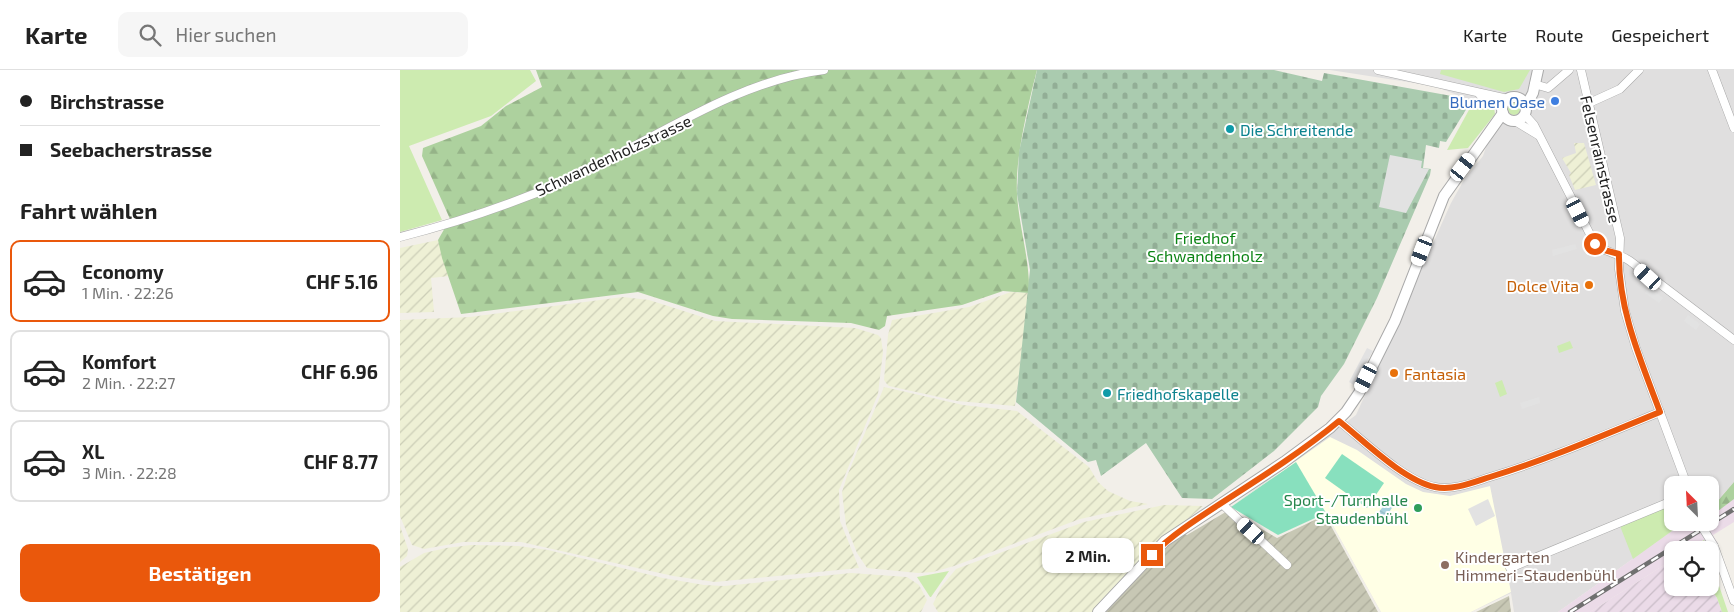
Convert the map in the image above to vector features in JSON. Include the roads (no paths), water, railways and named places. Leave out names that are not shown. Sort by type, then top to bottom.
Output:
[{"type":"street","name":"Schwandenholzstrasse","points":[[400,237],[468,218],[565,181],[728,99],[782,78],[824,70]]},
{"type":"street","points":[[1378,70],[1476,92],[1525,110],[1592,240],[1598,247],[1619,254],[1734,340]]},
{"type":"street","points":[[1482,142],[1513,121],[1525,110],[1533,93],[1538,70]]},
{"type":"street","points":[[1534,84],[1548,88],[1569,70]]},
{"type":"street","name":"Felsenrainstrasse","points":[[1580,70],[1620,238],[1619,269],[1629,327],[1683,476]]},
{"type":"street","points":[[1587,104],[1615,92],[1639,70]]},
{"type":"street","points":[[1712,70],[1730,107],[1734,128]]},
{"type":"street","points":[[1098,612],[1165,541],[1284,462],[1339,421],[1359,393],[1395,321],[1444,196],[1508,104],[1534,84]]},
{"type":"street","points":[[1508,104],[1513,121],[1540,136]]},
{"type":"street","points":[[1339,421],[1375,452],[1414,479],[1435,488],[1460,486],[1543,460],[1660,412]]},
{"type":"street","points":[[1221,503],[1288,565]]},
{"type":"street","points":[[1510,568],[1664,504]]},
{"type":"street","points":[[1705,531],[1714,546],[1734,601]]},
{"type":"water","points":[[1390,498],[1396,502],[1385,518],[1378,513]]},
{"type":"railway","points":[[1570,612],[1734,509]]},
{"type":"place","name":"Blumen Oase","points":[[1555,101]]},
{"type":"place","name":"Die Schreitende","points":[[1230,129]]},
{"type":"place","name":"Dolce Vita","points":[[1589,285]]},
{"type":"place","name":"Fantasia","points":[[1394,373]]},
{"type":"place","name":"Friedhofskapelle","points":[[1107,393]]},
{"type":"place","name":"Sport-/Turnhalle Staudenbühl","points":[[1418,508]]},
{"type":"place","name":"Kindergarten Himmeri-Staudenbühl","points":[[1445,565]]},
{"type":"park label","name":"Friedhof Schwandenholz","points":[[1205,246]]}]
